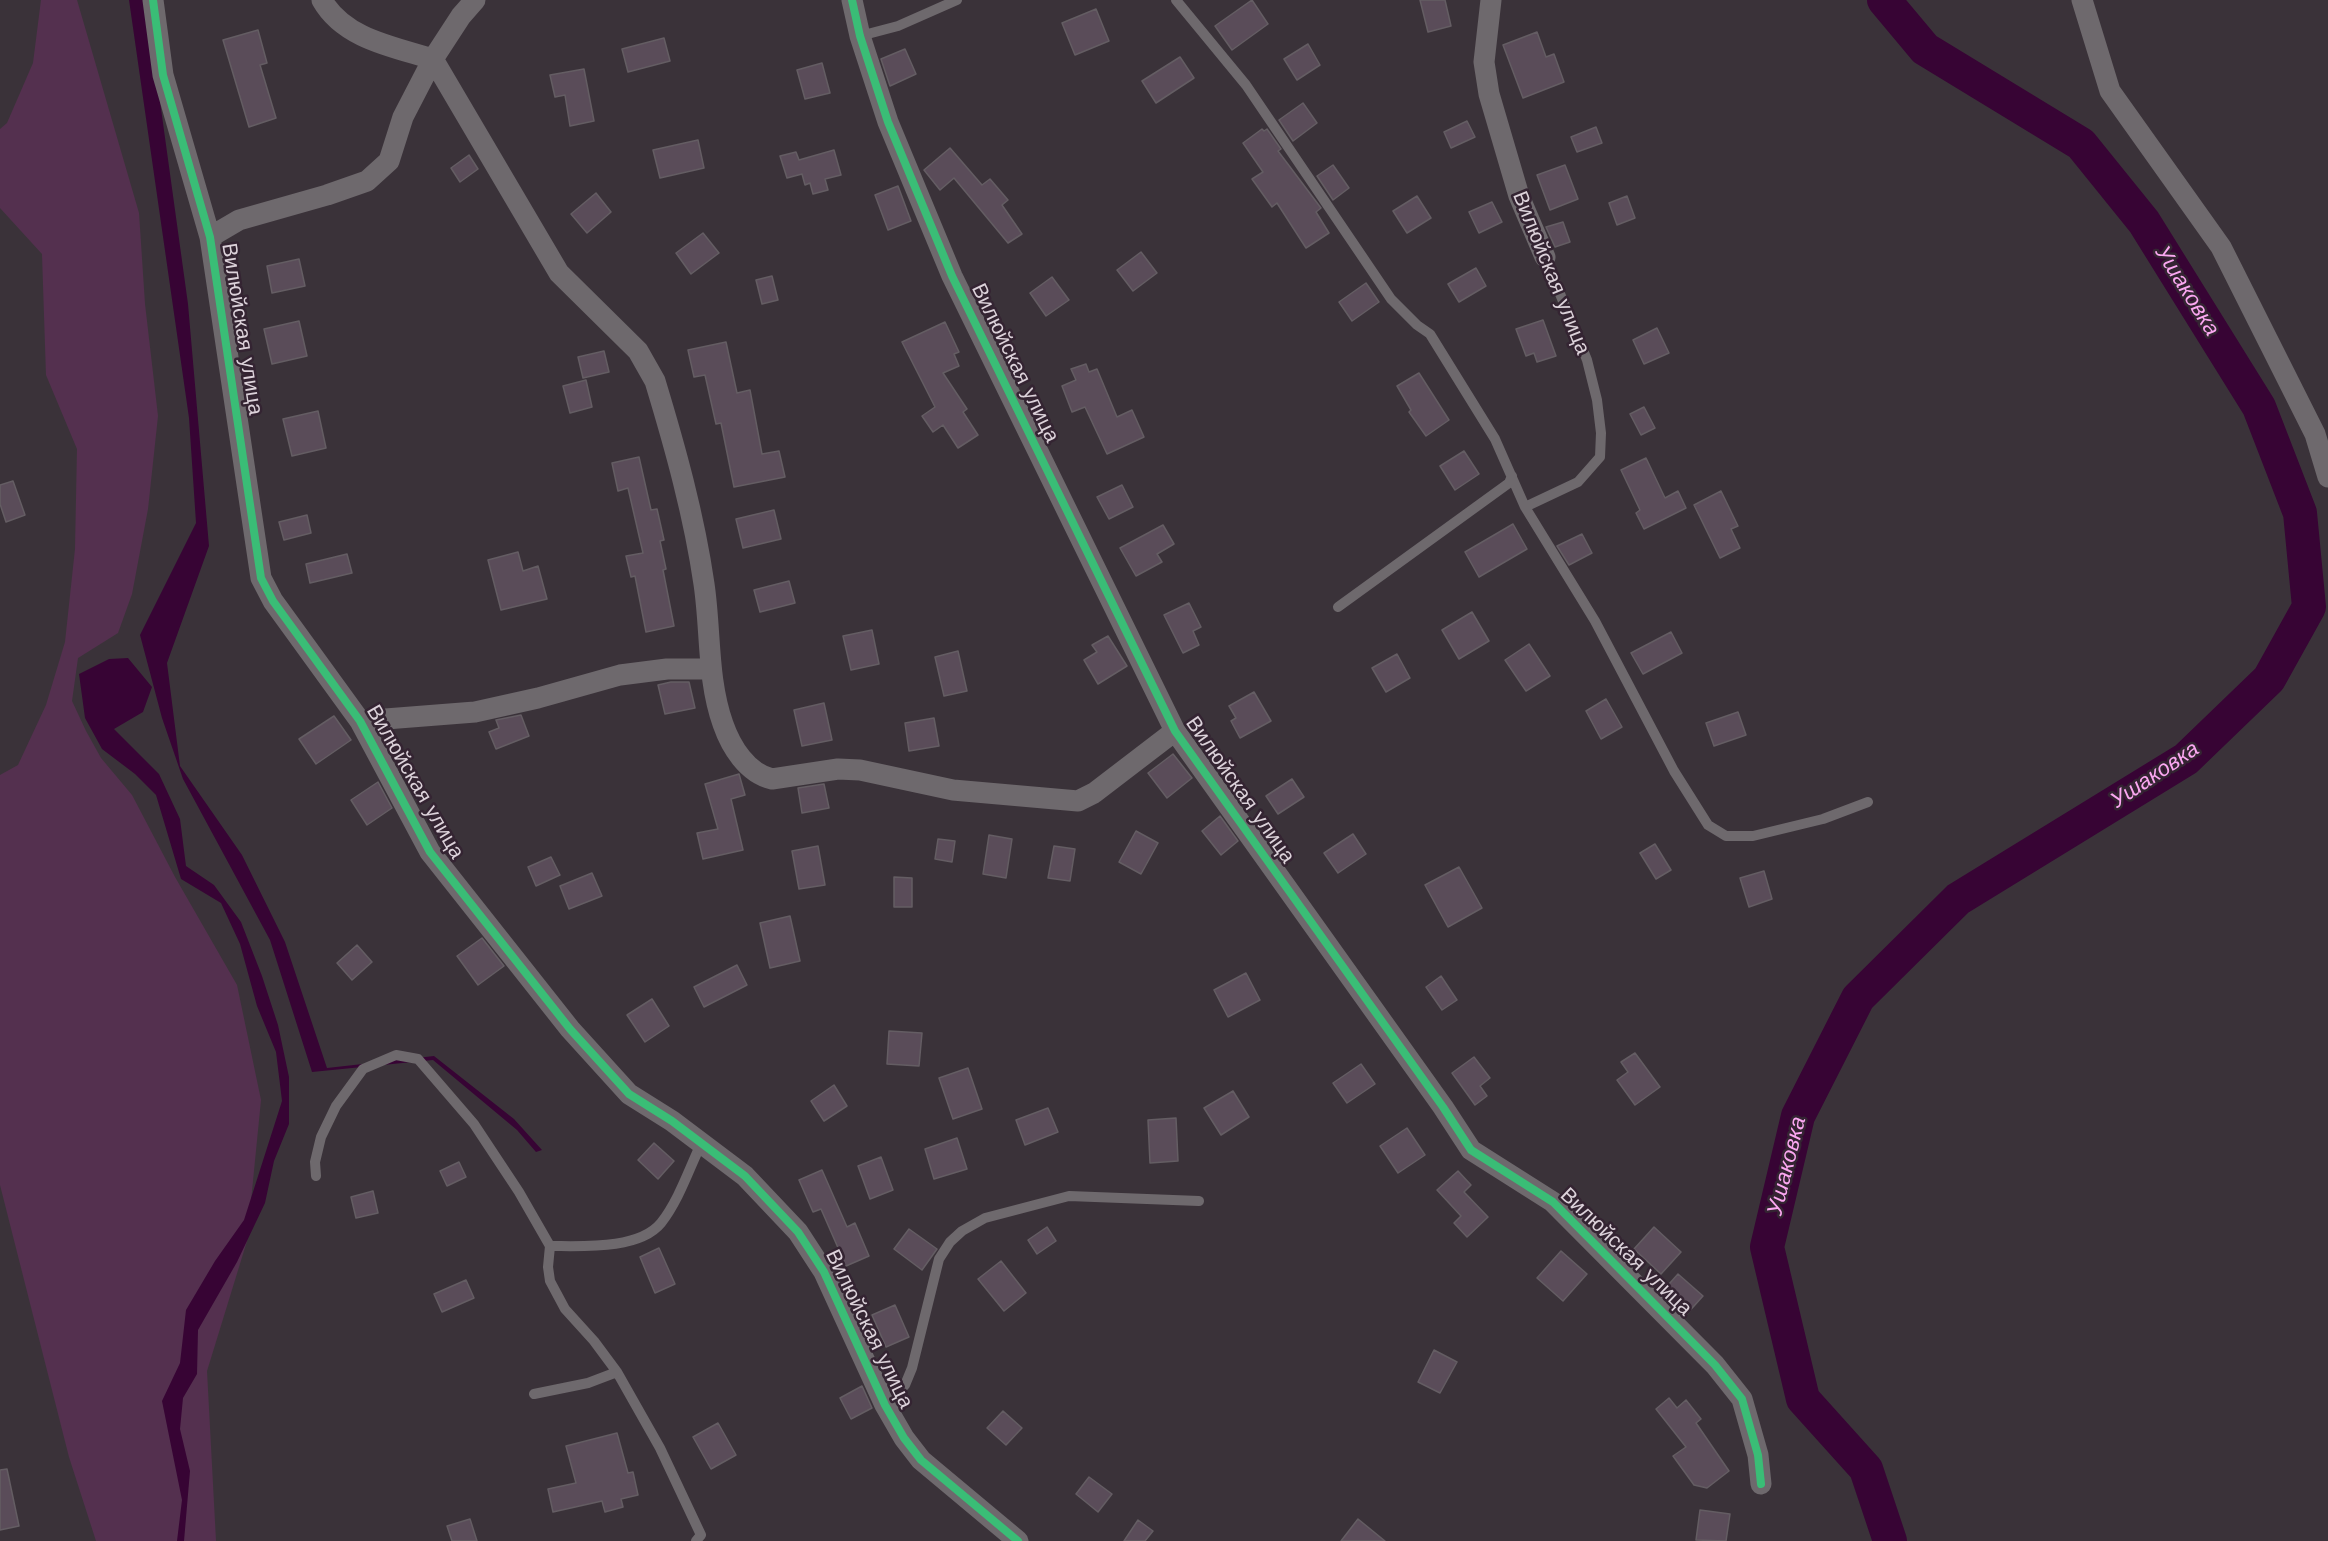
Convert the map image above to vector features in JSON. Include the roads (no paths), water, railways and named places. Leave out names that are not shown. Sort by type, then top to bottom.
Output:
[{"type":"street","name":"Вилюйская улица","points":[[153,0],[163,75],[210,237],[261,578],[273,601],[360,721],[430,852],[570,1029],[629,1095],[672,1121],[746,1176],[798,1232],[824,1272],[885,1405],[904,1438],[921,1460],[1018,1541]]},
{"type":"street","points":[[322,0],[325,6],[350,29],[364,37],[433,59],[559,273],[638,351],[655,381],[686,490],[704,584],[715,696],[723,726],[737,754],[752,770],[772,779],[838,769],[860,770],[953,790],[1078,801],[1094,793],[1175,731]]},
{"type":"street","points":[[210,237],[239,220],[367,181],[389,160],[403,117],[433,59],[461,16],[475,0]]},
{"type":"street","name":"Вилюйская улица","points":[[852,0],[860,36],[888,122],[952,276],[1175,731],[1443,1107],[1471,1150],[1553,1202],[1715,1365],[1742,1399],[1758,1455],[1761,1484]]},
{"type":"street","name":"Вилюйская улица","points":[[1491,0],[1484,62],[1489,94],[1519,196],[1545,257]]},
{"type":"street","points":[[2082,0],[2110,91],[2221,247],[2315,435],[2328,477]]},
{"type":"street","points":[[360,721],[475,712],[538,698],[620,675],[667,669],[711,669]]},
{"type":"lane","points":[[860,36],[898,26],[957,0]]},
{"type":"lane","points":[[1176,0],[1246,85],[1391,299],[1417,325],[1430,334],[1444,353],[1496,439],[1525,507],[1595,621],[1674,771],[1708,825],[1726,836],[1753,836],[1823,819],[1868,802]]},
{"type":"lane","name":"Вилюйская улица","points":[[1525,507],[1578,482],[1600,457],[1601,433],[1587,360],[1545,257]]},
{"type":"lane","points":[[1338,607],[1509,483],[1512,476]]},
{"type":"lane","points":[[316,1176],[315,1162],[321,1137],[336,1106],[363,1069],[396,1055],[418,1059],[474,1124],[519,1192],[550,1246],[548,1267],[550,1281],[565,1309],[594,1341],[617,1372],[660,1448],[701,1535],[696,1541]]},
{"type":"lane","points":[[550,1246],[601,1245],[634,1239],[652,1231],[669,1209],[701,1144]]},
{"type":"lane","points":[[885,1405],[905,1384],[912,1368],[939,1259],[950,1242],[962,1231],[985,1218],[1069,1196],[1199,1201]]},
{"type":"lane","points":[[534,1394],[588,1383],[617,1372]]},
{"type":"waterway","name":"Ушаковка","points":[[1884,0],[1925,49],[2081,144],[2144,222],[2259,407],[2300,513],[2309,607],[2269,679],[2186,759],[1958,899],[1858,998],[1798,1116],[1767,1247],[1803,1399],[1866,1469],[1890,1541]]}]
